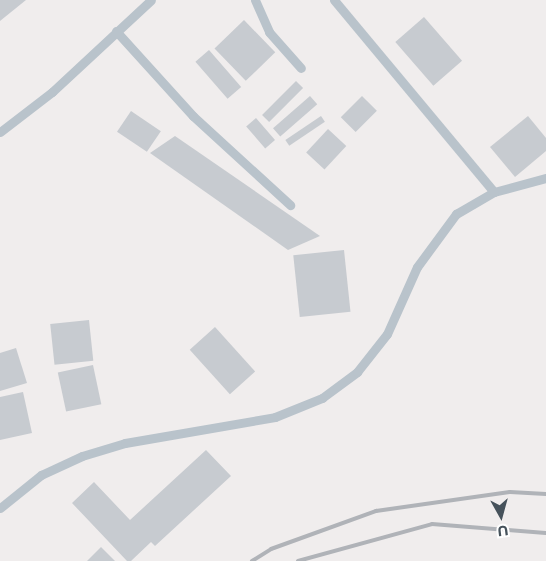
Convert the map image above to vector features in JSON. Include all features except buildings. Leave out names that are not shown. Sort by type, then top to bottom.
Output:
[{"type":"lane","points":[[0,132],[52,92],[151,0]]},
{"type":"lane","points":[[255,0],[269,32],[301,68]]},
{"type":"lane","points":[[334,0],[494,192]]},
{"type":"lane","points":[[116,31],[193,116],[290,205]]},
{"type":"lane","points":[[0,508],[41,476],[82,456],[125,443],[275,417],[322,398],[357,372],[387,334],[417,267],[456,214],[494,192],[546,178]]},
{"type":"railway","points":[[252,561],[271,549],[376,511],[510,492],[546,494]]},
{"type":"railway","points":[[298,561],[432,524],[546,533]]}]
